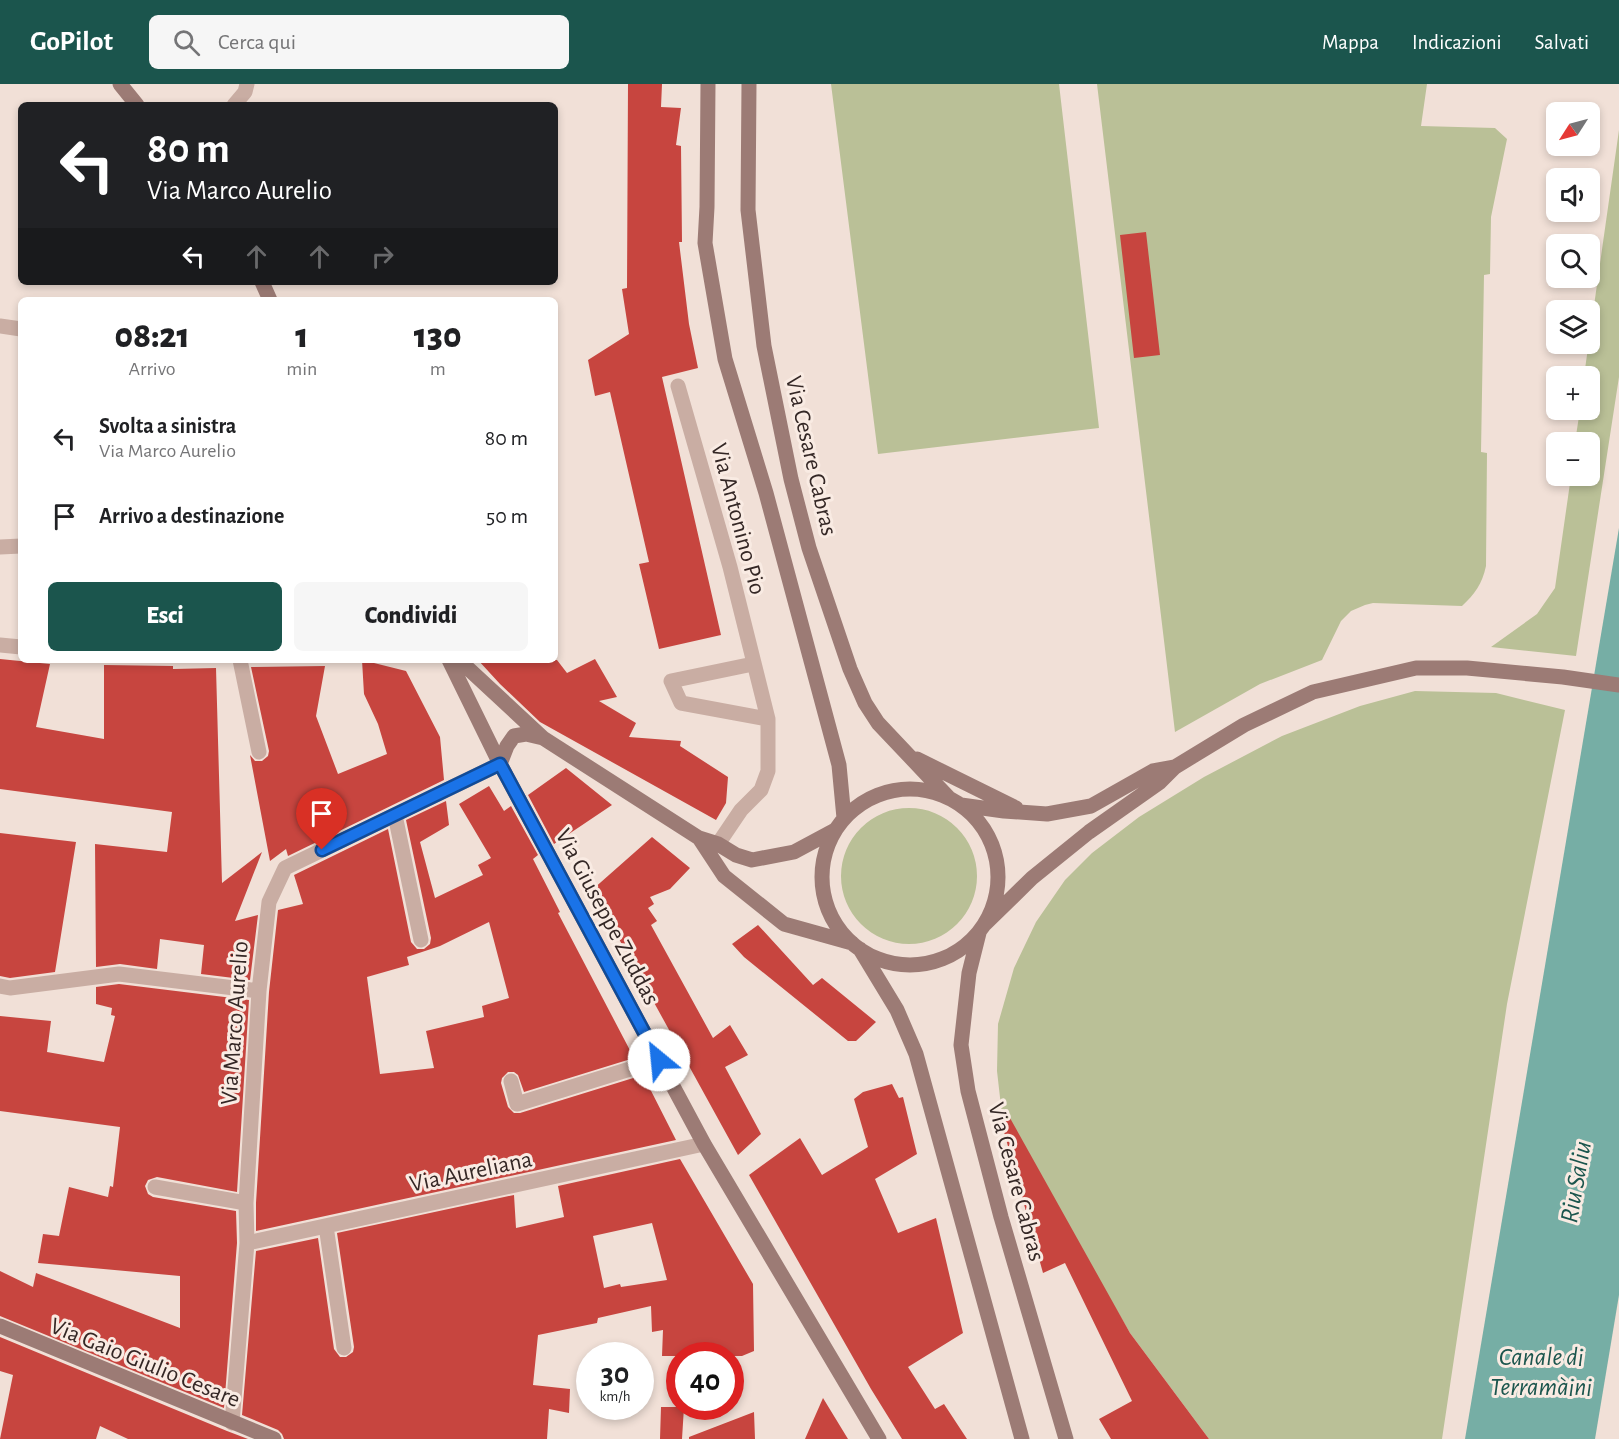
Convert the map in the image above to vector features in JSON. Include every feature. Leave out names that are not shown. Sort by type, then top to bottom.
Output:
[{"type":"main road","points":[[120,84],[135,102]]},
{"type":"main road","points":[[708,84],[705,243],[725,359],[766,493],[839,765],[839,824],[829,842],[822,869],[824,896],[835,922],[856,946],[897,1010],[916,1054],[1022,1439]]},
{"type":"main road","name":"Via Cesare Cabras","points":[[749,84],[748,210],[764,346],[791,479],[809,548],[850,669],[865,703],[878,723],[955,801]]},
{"type":"main road","name":"Via Giuseppe Zuddas","points":[[450,663],[500,764],[704,1144],[879,1439]]},
{"type":"main road","points":[[462,663],[543,738],[699,838],[752,860],[794,852],[839,824],[863,801],[887,791],[913,788],[938,793],[955,801],[1004,811],[1047,814],[1091,806],[1153,771],[1175,767]]},
{"type":"main road","points":[[699,838],[724,876],[784,924],[856,946],[878,959],[907,965],[922,964],[937,961],[964,947],[1032,878],[1089,832],[1160,782],[1175,767],[1244,726],[1313,692],[1416,668],[1467,668],[1563,676],[1619,685]]},
{"type":"main road","points":[[500,764],[514,736],[526,734],[543,738]]},
{"type":"main road","points":[[905,752],[1024,812]]},
{"type":"main road","points":[[955,801],[980,824],[993,847],[998,882],[995,901],[981,929]]},
{"type":"main road","name":"Via Cesare Cabras","points":[[981,929],[969,973],[961,1045],[968,1092],[1001,1217],[1066,1439]]},
{"type":"main road","name":"Via Gaio Giulio Cesare","points":[[0,1326],[232,1423],[250,1435],[274,1439]]},
{"type":"street","points":[[237,102],[245,92],[246,84]]},
{"type":"street","points":[[0,326],[18,329]]},
{"type":"street","name":"Via Antonino Pio","points":[[678,386],[730,567],[768,719],[768,771],[761,790],[741,810],[718,844]]},
{"type":"street","points":[[0,547],[18,546]]},
{"type":"street","points":[[0,645],[18,647]]},
{"type":"street","points":[[241,663],[259,752]]},
{"type":"street","points":[[753,664],[670,681],[681,703],[768,719]]},
{"type":"street","name":"Via Marco Aurelio","points":[[232,1423],[248,1243],[246,1203],[259,991],[269,902],[285,868],[500,764]]},
{"type":"street","points":[[395,815],[421,940]]},
{"type":"street","points":[[0,986],[10,988],[119,974],[259,991]]},
{"type":"street","points":[[511,1081],[517,1104],[659,1060]]},
{"type":"street","name":"Via Aureliana","points":[[248,1243],[704,1144]]},
{"type":"street","points":[[155,1187],[246,1203]]},
{"type":"street","points":[[326,1226],[344,1348]]},
{"type":"green space","points":[[831,84],[1059,84],[1099,428],[878,454]]},
{"type":"green space","points":[[1097,84],[1427,84],[1421,126],[1495,128],[1507,139],[1491,217],[1490,274],[1484,275],[1481,452],[1487,453],[1486,566],[1477,588],[1462,606],[1373,603],[1351,611],[1341,621],[1322,660],[1260,684],[1175,732]]},
{"type":"green space","points":[[1619,130],[1619,377],[1576,656],[1491,647],[1537,614],[1555,588],[1570,486],[1600,486],[1600,432],[1577,432],[1578,420],[1600,420],[1600,366],[1585,366],[1587,354],[1600,354],[1600,300],[1595,300],[1597,288],[1600,288],[1600,264]]},
{"type":"green space","points":[[1415,691],[1496,693],[1565,710],[1507,1004],[1442,1439],[1209,1439],[1130,1333],[1003,1124],[997,1071],[998,1024],[1014,968],[1036,922],[1065,880],[1092,853],[1139,817],[1204,777],[1282,736],[1360,706]]},
{"type":"green space","points":[[909,808],[935,814],[957,828],[971,850],[977,876],[971,902],[957,924],[935,938],[909,944],[883,938],[861,924],[847,902],[841,876],[847,850],[861,828],[883,814]]},
{"type":"water","name":"Canale di Terramàini","points":[[1619,528],[1619,1295],[1595,1439],[1465,1439]]},
{"type":"building","points":[[628,84],[662,84],[661,107],[681,108],[676,145],[681,146],[682,242],[679,242],[689,324],[698,368],[662,377],[721,635],[659,649],[639,564],[649,562],[610,392],[595,396],[588,360],[629,334],[622,289],[627,288]]},
{"type":"building","points":[[1146,232],[1160,355],[1134,358],[1120,235]]},
{"type":"building","points":[[0,659],[18,661],[18,663],[50,664],[36,727],[104,739],[104,665],[173,666],[173,669],[216,668],[222,883],[262,852],[235,921],[258,915],[250,980],[201,974],[204,945],[160,939],[157,969],[120,964],[96,967],[95,844],[167,852],[172,812],[0,789]]},
{"type":"building","points":[[595,659],[617,697],[599,701],[636,723],[629,737],[681,741],[680,746],[728,777],[726,803],[716,820],[540,722],[481,663],[558,661],[567,673]]},
{"type":"building","points":[[362,663],[374,663],[406,671],[440,737],[444,780],[288,856],[286,849],[270,861],[250,755],[255,761],[262,761],[268,756],[269,751],[251,667],[325,666],[316,716],[338,774],[387,754],[378,724],[364,694]]},
{"type":"building","points":[[566,768],[612,805],[554,844],[528,795]]},
{"type":"building","points":[[489,786],[504,811],[511,806],[538,855],[533,859],[560,912],[558,913],[634,1058],[524,1092],[518,1075],[508,1072],[502,1078],[501,1083],[508,1107],[514,1113],[520,1113],[643,1075],[676,1140],[256,1231],[269,992],[278,910],[303,904],[294,875],[388,829],[411,942],[417,949],[424,949],[430,944],[431,938],[406,820],[446,801],[449,825],[420,842],[435,898],[483,875],[478,865],[491,858],[459,804]],"holes":[[[489,922],[509,998],[482,1006],[484,1017],[426,1031],[434,1068],[380,1074],[367,977],[409,965],[407,957],[440,946]]]},
{"type":"building","points":[[0,833],[76,842],[55,972],[10,978],[0,976]]},
{"type":"building","points":[[652,837],[690,868],[670,889],[650,897],[654,904],[648,908],[657,921],[651,925],[713,1038],[730,1025],[748,1055],[725,1067],[761,1134],[738,1155],[592,890]]},
{"type":"building","points":[[758,925],[813,985],[822,978],[876,1022],[856,1041],[848,1041],[744,957],[732,944]]},
{"type":"building","points":[[119,984],[249,1000],[237,1192],[157,1177],[148,1180],[145,1186],[148,1194],[153,1197],[236,1211],[237,1243],[224,1408],[0,1316],[0,1271],[33,1287],[36,1273],[180,1328],[180,1276],[38,1263],[43,1234],[59,1236],[69,1187],[108,1197],[110,1186],[113,1187],[120,1127],[0,1111],[0,1016],[51,1021],[47,1052],[104,1062],[115,1016],[111,1015],[112,1008],[96,1004],[96,987]]},
{"type":"building","points":[[892,1084],[899,1098],[903,1097],[917,1154],[875,1179],[898,1233],[936,1218],[963,1333],[908,1367],[935,1409],[944,1404],[967,1439],[902,1439],[749,1175],[800,1138],[822,1175],[868,1147],[854,1099],[863,1092]]},
{"type":"building","points":[[1010,1118],[1130,1333],[1209,1439],[1111,1439],[1099,1419],[1132,1401],[1065,1263],[1043,1273],[1001,1121]]},
{"type":"building","points":[[680,1159],[753,1284],[754,1351],[744,1355],[744,1342],[666,1342],[666,1356],[662,1356],[663,1330],[652,1332],[651,1306],[598,1318],[597,1323],[538,1335],[533,1385],[570,1389],[569,1413],[549,1409],[547,1439],[284,1439],[278,1430],[242,1415],[256,1251],[318,1238],[334,1349],[340,1357],[346,1357],[353,1352],[354,1347],[337,1233],[514,1195],[516,1228],[564,1217],[558,1186]],"holes":[[[652,1223],[667,1280],[621,1287],[620,1284],[604,1288],[593,1236]]]},
{"type":"building","points":[[0,1337],[248,1439],[128,1439],[100,1426],[96,1439],[0,1439],[13,1375],[0,1371]]},
{"type":"building","points":[[823,1398],[848,1439],[805,1439]]},
{"type":"building","points":[[661,1407],[666,1407],[666,1420],[683,1420],[682,1439],[660,1439]]},
{"type":"building","points":[[754,1412],[755,1439],[689,1439],[689,1437],[733,1420],[744,1420],[744,1416]]},
{"type":"route","points":[[322,850],[500,764],[659,1060]]},
{"type":"water label","name":"Riu Saliu","points":[[1576,1182]]}]
